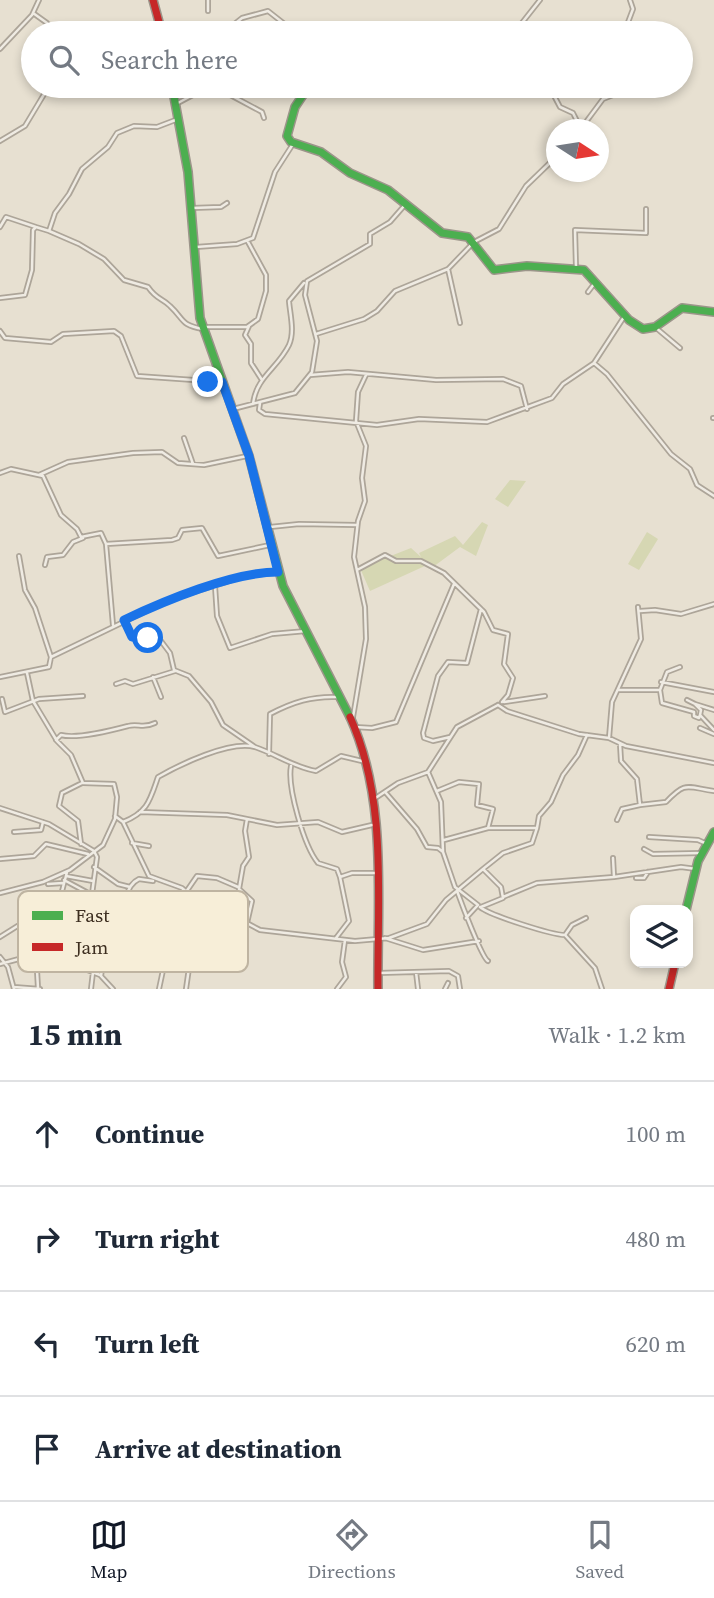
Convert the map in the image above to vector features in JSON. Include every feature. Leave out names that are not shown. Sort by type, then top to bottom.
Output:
[{"type":"street","points":[[25,21],[39,0]]},
{"type":"street","points":[[153,0],[159,21]]},
{"type":"street","points":[[208,0],[208,11]]},
{"type":"street","points":[[523,21],[539,1],[533,0]]},
{"type":"street","points":[[628,21],[633,9],[630,0]]},
{"type":"street","points":[[238,21],[268,11],[281,21]]},
{"type":"street","points":[[33,13],[44,21]]},
{"type":"street","points":[[0,48],[21,26]]},
{"type":"street","points":[[0,141],[25,126],[42,98]]},
{"type":"street","points":[[175,98],[192,208],[196,297],[203,328],[249,456],[278,572],[354,723],[368,763],[376,824],[382,939],[378,989]]},
{"type":"street","points":[[176,104],[187,98]]},
{"type":"street","points":[[236,98],[262,112],[264,118]]},
{"type":"street","points":[[301,98],[293,111],[287,136],[293,144],[321,152],[350,173],[388,190],[442,233],[466,236],[474,242],[495,270],[527,267],[588,272],[640,328],[655,327],[679,309],[714,312]]},
{"type":"street","points":[[555,98],[560,107],[573,113],[576,119]]},
{"type":"street","points":[[588,119],[606,98]]},
{"type":"street","points":[[49,231],[55,213],[82,169],[108,147],[117,133],[134,126],[157,127],[179,118]]},
{"type":"street","points":[[194,247],[247,241],[255,234],[275,172],[293,144]]},
{"type":"street","points":[[316,336],[320,332],[367,317],[398,289],[448,269],[474,242],[499,229],[526,186],[546,167]]},
{"type":"street","points":[[192,208],[221,207],[227,203]]},
{"type":"street","points":[[253,404],[255,388],[288,345],[290,299],[307,281],[370,244],[371,233],[390,222],[406,203]]},
{"type":"street","points":[[576,269],[574,231],[646,233],[646,209]]},
{"type":"street","points":[[0,227],[6,217],[78,243],[104,259],[122,279],[149,287],[154,297],[169,305],[185,325],[230,329],[249,326]]},
{"type":"street","points":[[0,298],[25,295],[32,270],[31,236],[36,227]]},
{"type":"street","points":[[247,241],[266,273],[267,285],[259,317],[249,326],[246,336],[251,344],[251,363],[262,380]]},
{"type":"street","points":[[448,269],[460,323]]},
{"type":"street","points":[[233,409],[297,393],[310,375],[316,357],[316,336],[305,295],[307,281]]},
{"type":"street","points":[[588,292],[596,281]]},
{"type":"street","points":[[260,403],[259,410],[265,414],[377,425],[419,419],[487,422],[552,398],[563,384],[594,363],[626,314]]},
{"type":"street","points":[[655,327],[680,348]]},
{"type":"street","points":[[0,331],[5,338],[51,342],[63,334],[117,332],[123,339],[136,376],[222,382]]},
{"type":"street","points":[[594,363],[607,374],[671,453],[690,469],[697,485],[714,496]]},
{"type":"street","points":[[310,375],[348,372],[442,380],[503,379],[521,386],[527,409]]},
{"type":"street","points":[[354,723],[366,639],[364,599],[354,557],[357,526],[365,503],[362,478],[367,450],[356,421],[358,392],[366,375]]},
{"type":"street","points":[[184,438],[193,464]]},
{"type":"street","points":[[39,475],[68,462],[134,453],[163,452],[178,463],[210,465],[249,456]]},
{"type":"street","points":[[0,472],[6,470],[39,475],[46,479],[61,515],[84,538]]},
{"type":"street","points":[[267,528],[299,524],[357,526]]},
{"type":"street","points":[[106,544],[172,540],[178,538],[181,530],[203,528],[218,556],[271,545]]},
{"type":"street","points":[[44,565],[47,557],[63,555],[74,542],[101,533],[106,544],[113,625]]},
{"type":"street","points":[[356,570],[384,555],[394,560],[424,562],[444,573],[481,609],[493,630],[508,635],[504,664],[513,678],[508,697],[500,704],[461,723],[428,772],[398,783],[374,799]]},
{"type":"street","points":[[0,677],[49,667],[51,657],[35,606],[25,590],[19,556]]},
{"type":"street","points":[[51,657],[79,646],[113,625],[177,597],[242,577],[278,572]]},
{"type":"street","points":[[354,723],[377,727],[397,721],[454,584]]},
{"type":"street","points":[[215,586],[217,616],[230,648],[272,634],[306,631]]},
{"type":"street","points":[[609,738],[612,705],[640,642],[638,610],[681,614],[714,604]]},
{"type":"street","points":[[451,737],[433,741],[422,735],[438,675],[448,662],[467,663],[481,609]]},
{"type":"street","points":[[124,620],[132,637],[160,640],[170,653],[177,670],[189,676],[209,699],[223,725],[255,747],[291,765],[318,771],[341,756],[368,763]]},
{"type":"street","points":[[680,667],[667,672],[661,682],[662,703],[694,712],[694,716],[699,718],[700,715]]},
{"type":"street","points":[[116,684],[125,681],[133,684],[177,670]]},
{"type":"street","points":[[27,673],[33,701],[56,740],[74,759],[83,783]]},
{"type":"street","points":[[153,677],[161,697]]},
{"type":"street","points":[[661,682],[714,692]]},
{"type":"street","points":[[618,690],[660,690]]},
{"type":"street","points":[[269,754],[270,713],[292,702],[339,695]]},
{"type":"street","points":[[2,699],[5,712],[33,701],[83,696]]},
{"type":"street","points":[[500,704],[545,696]]},
{"type":"street","points":[[687,700],[714,710]]},
{"type":"street","points":[[500,704],[507,711],[587,735],[714,763]]},
{"type":"street","points":[[695,704],[701,709],[700,715],[714,732]]},
{"type":"street","points":[[56,740],[61,735],[68,737],[99,730],[111,732],[132,725],[142,728],[155,723]]},
{"type":"street","points":[[700,728],[714,732]]},
{"type":"street","points":[[382,939],[429,922],[457,890],[503,853],[534,842],[539,816],[551,802],[562,775],[579,755],[587,735]]},
{"type":"street","points":[[620,744],[621,761],[637,779],[640,805]]},
{"type":"street","points":[[123,822],[140,812],[152,799],[158,777],[184,762],[239,747],[255,747]]},
{"type":"street","points":[[291,765],[289,785],[297,802],[299,821],[317,863],[338,870],[340,877],[349,921],[334,939]]},
{"type":"street","points":[[428,772],[437,791],[444,840],[443,852],[466,918],[479,941],[484,959],[488,961]]},
{"type":"street","points":[[437,791],[458,782],[479,784],[477,805],[493,809],[488,828]]},
{"type":"street","points":[[48,884],[65,877],[105,843],[115,816],[115,785],[83,783],[62,793],[59,806],[78,821],[81,844]]},
{"type":"street","points":[[617,820],[622,809],[666,802],[674,790],[682,787],[714,791]]},
{"type":"street","points":[[386,793],[417,829],[427,847],[437,847],[443,852]]},
{"type":"street","points":[[0,808],[43,822],[92,852],[97,857],[93,867],[92,891]]},
{"type":"street","points":[[140,812],[227,815],[277,825],[299,821],[325,823],[342,832],[376,824]]},
{"type":"street","points":[[115,816],[123,822],[146,872],[158,881],[183,891]]},
{"type":"street","points":[[239,888],[243,866],[249,859],[245,831],[247,819]]},
{"type":"street","points":[[14,832],[41,830],[43,822]]},
{"type":"street","points":[[113,824],[116,830]]},
{"type":"street","points":[[444,840],[488,828],[537,828]]},
{"type":"street","points":[[687,905],[696,869],[714,832]]},
{"type":"street","points":[[649,837],[698,839],[707,844]]},
{"type":"street","points":[[132,843],[149,846]]},
{"type":"street","points":[[0,859],[34,856],[46,844],[92,852]]},
{"type":"street","points":[[644,849],[653,854],[702,853]]},
{"type":"street","points":[[613,858],[614,877]]},
{"type":"street","points":[[93,867],[118,884],[130,887]]},
{"type":"street","points":[[483,869],[500,886],[503,897]]},
{"type":"street","points":[[466,918],[479,906],[537,883],[696,869]]},
{"type":"street","points":[[636,878],[644,878],[648,872]]},
{"type":"street","points":[[340,877],[377,873]]},
{"type":"street","points":[[187,891],[197,876],[220,878],[242,891]]},
{"type":"street","points":[[65,877],[87,891]]},
{"type":"street","points":[[62,891],[65,877]]},
{"type":"street","points":[[0,893],[65,877],[94,880],[100,877]]},
{"type":"street","points":[[129,891],[139,879],[158,881]]},
{"type":"street","points":[[457,890],[492,915],[527,923],[545,933],[565,935],[581,956],[594,967],[602,989]]},
{"type":"street","points":[[248,898],[252,902],[248,919]]},
{"type":"street","points":[[565,935],[572,925],[586,918]]},
{"type":"street","points":[[248,924],[260,930],[334,939],[382,939],[423,950],[479,941]]},
{"type":"street","points":[[1,935],[18,925]]},
{"type":"street","points":[[337,989],[346,977],[342,962],[345,940]]},
{"type":"street","points":[[0,957],[14,988],[39,989]]},
{"type":"street","points":[[669,989],[674,968]]},
{"type":"street","points":[[378,973],[450,971],[458,977],[460,989]]},
{"type":"street","points":[[92,989],[93,972],[100,974],[113,989]]},
{"type":"street","points":[[415,972],[418,989]]},
{"type":"street","points":[[445,989],[448,983]]},
{"type":"green space","points":[[510,480],[526,481],[508,507],[495,499]]},
{"type":"green space","points":[[482,522],[488,525],[476,556],[460,547],[433,567],[427,565],[370,591],[360,568],[411,548],[421,557],[419,553],[455,536],[463,545]]},
{"type":"green space","points":[[647,532],[658,539],[639,570],[628,564]]},
{"type":"traffic: fast","points":[[174,98],[188,172],[200,318],[249,456],[283,586],[350,717]]},
{"type":"traffic: fast","points":[[301,98],[295,107],[287,136],[291,142],[321,152],[350,173],[388,190],[442,233],[468,237],[494,270],[527,266],[584,270],[629,320],[643,329],[655,327],[682,308],[714,312]]},
{"type":"traffic: fast","points":[[687,905],[698,861],[714,832]]},
{"type":"traffic: jam","points":[[153,0],[159,21]]},
{"type":"traffic: jam","points":[[350,717],[362,749],[375,816],[379,886],[378,989]]},
{"type":"traffic: jam","points":[[669,989],[674,968]]},
{"type":"route","points":[[148,638],[132,637],[124,620],[169,600],[229,580],[278,572],[249,456],[233,409],[222,382],[208,382]]}]
